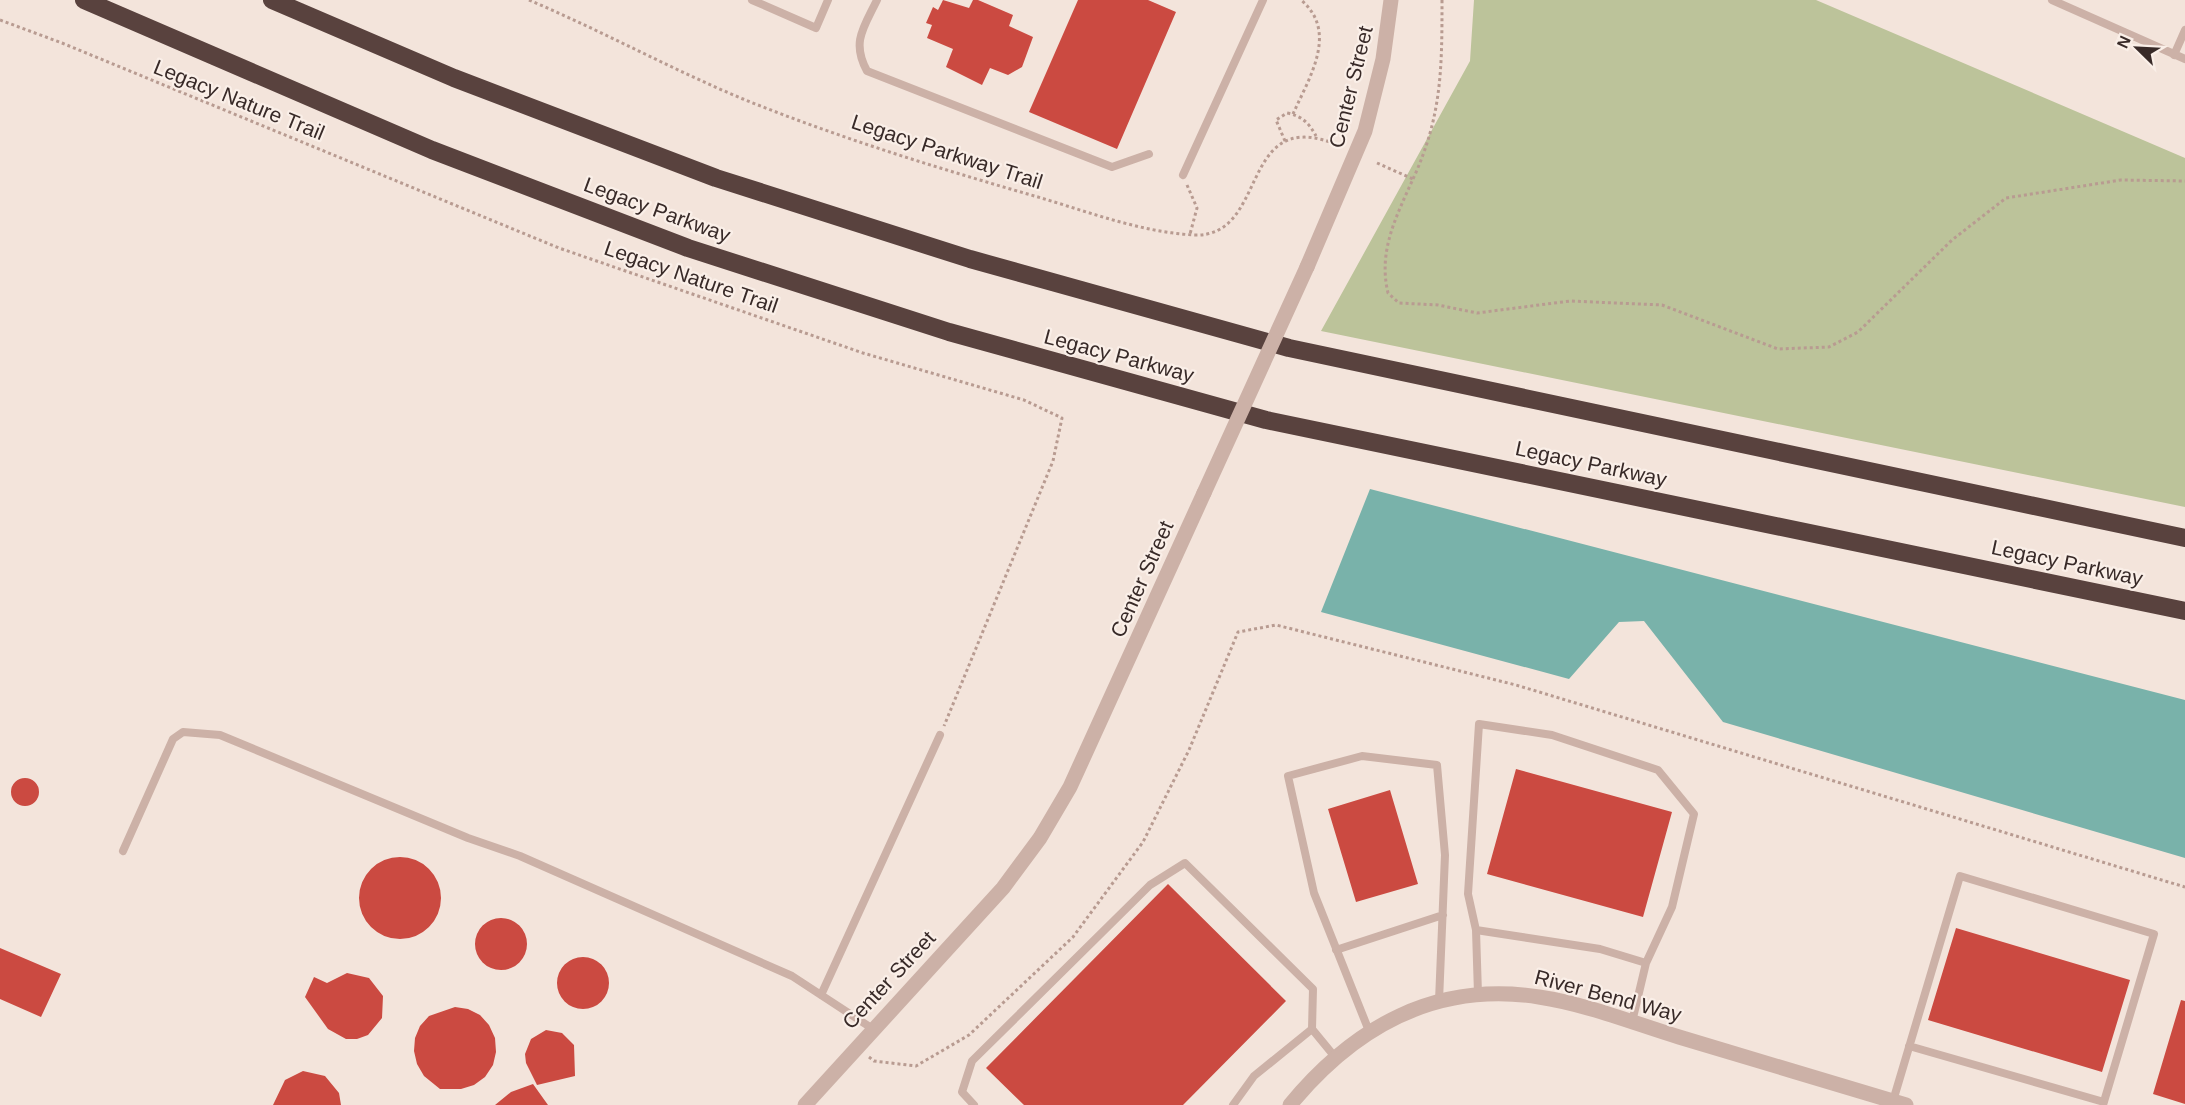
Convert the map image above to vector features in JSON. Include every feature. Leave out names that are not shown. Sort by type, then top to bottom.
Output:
[{"type":"highway","name":"Legacy Parkway","points":[[84,0],[432,150],[688,248],[949,332],[1266,420],[2185,611]]},
{"type":"highway","points":[[272,0],[454,78],[716,177],[981,262],[1289,348],[2185,538]]},
{"type":"street","name":"Center Street","points":[[805,1105],[1003,888],[1056,814],[1307,267],[1365,130],[1383,59],[1391,0]]},
{"type":"street","name":"River Bend Way","points":[[1290,1105],[1335,1057],[1369,1032],[1402,1014],[1439,1001],[1478,994],[1540,997],[1899,1103]]},
{"type":"lane","points":[[752,0],[816,28],[828,0]]},
{"type":"lane","points":[[877,0],[859,36],[859,56],[867,70],[1112,167],[1149,154]]},
{"type":"lane","points":[[1183,175],[1263,0]]},
{"type":"lane","points":[[2052,0],[2185,59]]},
{"type":"lane","points":[[2174,54],[2185,30]]},
{"type":"lane","points":[[1478,994],[1476,930],[1468,894],[1479,724],[1552,735],[1658,770],[1694,813],[1672,906],[1646,963],[1632,1023]]},
{"type":"lane","points":[[123,850],[173,739],[183,732],[220,735],[468,838],[520,856],[792,976],[873,1029]]},
{"type":"lane","points":[[821,994],[940,735]]},
{"type":"lane","points":[[1369,1032],[1314,893],[1288,776],[1362,756],[1437,765],[1445,855],[1439,1001]]},
{"type":"lane","points":[[974,1105],[962,1092],[972,1061],[1150,885],[1185,862],[1313,989],[1312,1029],[1335,1057]]},
{"type":"lane","points":[[1899,1103],[1910,1046],[1960,876],[2154,934],[2103,1103],[1910,1046]]},
{"type":"lane","points":[[1335,950],[1443,915]]},
{"type":"lane","points":[[1476,930],[1600,949],[1646,963]]},
{"type":"lane","points":[[1233,1105],[1254,1076],[1312,1029]]},
{"type":"path","name":"Legacy Parkway Trail","points":[[530,0],[742,98],[916,162],[1146,228],[1190,234],[1219,231],[1230,222],[1265,160],[1285,141]]},
{"type":"path","points":[[1293,114],[1320,49],[1321,29],[1308,6],[1301,0]]},
{"type":"path","points":[[1442,0],[1436,113],[1428,146],[1390,230],[1385,252],[1389,293],[1399,303],[1438,305],[1477,313],[1570,301],[1662,305],[1778,349],[1828,346],[1858,332],[1952,240],[2006,198],[2121,180],[2185,182]]},
{"type":"path","name":"Legacy Nature Trail","points":[[0,20],[62,43],[559,248],[863,353],[1024,400],[1062,418],[1053,461],[940,735]]},
{"type":"path","points":[[1317,138],[1309,124],[1293,114],[1287,113],[1276,120],[1285,141],[1290,137],[1317,138],[1329,142]]},
{"type":"path","points":[[1377,163],[1413,179]]},
{"type":"path","points":[[1183,175],[1197,208],[1190,234]]},
{"type":"green space","points":[[1474,0],[1816,0],[2185,158],[2185,507],[1321,331],[1470,61]]},
{"type":"water","points":[[1370,489],[2185,700],[2185,858],[1723,722],[1644,621],[1619,622],[1569,679],[1321,612]]},
{"type":"building","points":[[943,0],[969,8],[973,0],[978,0],[1013,15],[1009,26],[1033,37],[1022,67],[1008,75],[990,68],[982,85],[946,67],[953,49],[927,38],[932,25],[926,23],[933,7],[938,10]]},
{"type":"building","points":[[1078,0],[1148,0],[1176,12],[1117,149],[1029,112]]},
{"type":"building","points":[[1516,769],[1672,812],[1643,917],[1487,874]]},
{"type":"building","points":[[25,778],[35,782],[39,792],[35,802],[25,806],[15,802],[11,792],[15,782]]},
{"type":"building","points":[[1390,790],[1418,884],[1356,902],[1328,809]]},
{"type":"building","points":[[400,857],[416,860],[429,869],[438,882],[441,898],[438,914],[429,927],[416,936],[400,939],[384,936],[371,927],[362,914],[359,898],[362,882],[371,869],[384,860]]},
{"type":"building","points":[[1168,884],[1286,1001],[1183,1105],[1024,1105],[986,1068]]},
{"type":"building","points":[[501,918],[511,920],[519,926],[525,934],[527,944],[525,954],[519,962],[511,968],[501,970],[491,968],[483,962],[477,954],[475,944],[477,934],[483,926],[491,920]]},
{"type":"building","points":[[1956,928],[2130,980],[2102,1072],[1928,1020]]},
{"type":"building","points":[[0,948],[61,974],[41,1017],[0,999]]},
{"type":"building","points":[[583,957],[593,959],[601,965],[607,973],[609,983],[607,993],[601,1001],[593,1007],[583,1009],[573,1007],[565,1001],[559,993],[557,983],[559,973],[565,965],[573,959]]},
{"type":"building","points":[[347,973],[369,978],[383,996],[382,1018],[368,1035],[357,1039],[346,1039],[328,1029],[305,997],[314,977],[327,983]]},
{"type":"building","points":[[2181,1000],[2185,1001],[2185,1104],[2153,1094]]},
{"type":"building","points":[[455,1007],[468,1009],[480,1015],[489,1025],[495,1038],[496,1052],[493,1065],[485,1077],[474,1085],[461,1089],[440,1089],[424,1076],[417,1064],[414,1051],[415,1038],[420,1026],[429,1016]]},
{"type":"building","points":[[546,1030],[562,1033],[574,1045],[575,1076],[537,1085],[526,1063],[525,1054],[531,1039]]},
{"type":"building","points":[[303,1071],[325,1076],[339,1093],[341,1105],[273,1105],[285,1080]]},
{"type":"building","points":[[533,1084],[548,1105],[495,1105],[511,1092]]}]
